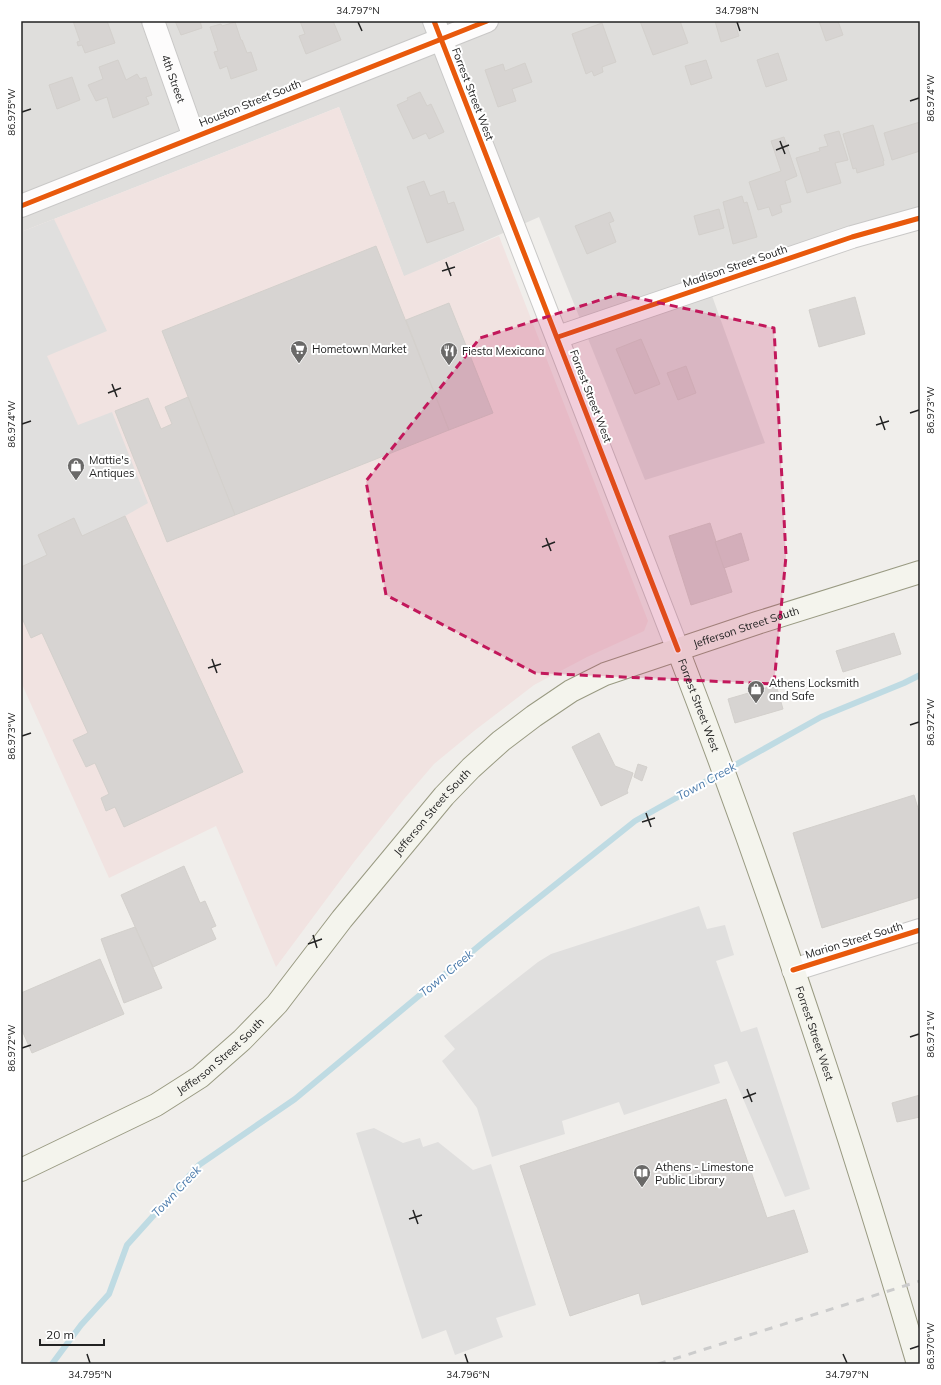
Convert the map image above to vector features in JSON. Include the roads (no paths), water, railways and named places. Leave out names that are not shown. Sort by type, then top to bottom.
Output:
[{"type":"main road","name":"Jefferson Street South","points":[[21,1170],[156,1105],[200,1076],[242,1040],[277,1004],[342,919],[444,796],[471,768],[501,741],[571,691],[605,674],[920,572]]},
{"type":"main road","name":"Forrest Street West","points":[[678,650],[716,749],[793,970],[860,1171],[918,1364]]},
{"type":"street","name":"4th Street","points":[[153,21],[194,136]]},
{"type":"street","name":"Houston Street South","points":[[21,206],[194,136],[437,30],[487,21]]},
{"type":"street","name":"Forrest Street West","points":[[437,30],[558,337],[678,650]]},
{"type":"street","name":"Madison Street South","points":[[558,337],[852,237],[920,218]]},
{"type":"street","name":"Marion Street South","points":[[793,970],[920,930]]},
{"type":"waterway","name":"Town Creek","points":[[52,1364],[81,1325],[109,1294],[127,1245],[199,1165],[295,1099],[486,940],[635,821],[821,717],[920,675]]},
{"type":"railway","points":[[658,1364],[920,1281]]},
{"type":"place","name":"Hometown Market","points":[[299,364]]},
{"type":"place","name":"Fiesta Mexicana","points":[[449,366]]},
{"type":"place","name":"Mattie's Antiques","points":[[76,481]]},
{"type":"place","name":"Athens Locksmith and Safe","points":[[756,704]]},
{"type":"place","name":"Athens - Limestone Public Library","points":[[642,1188]]}]
